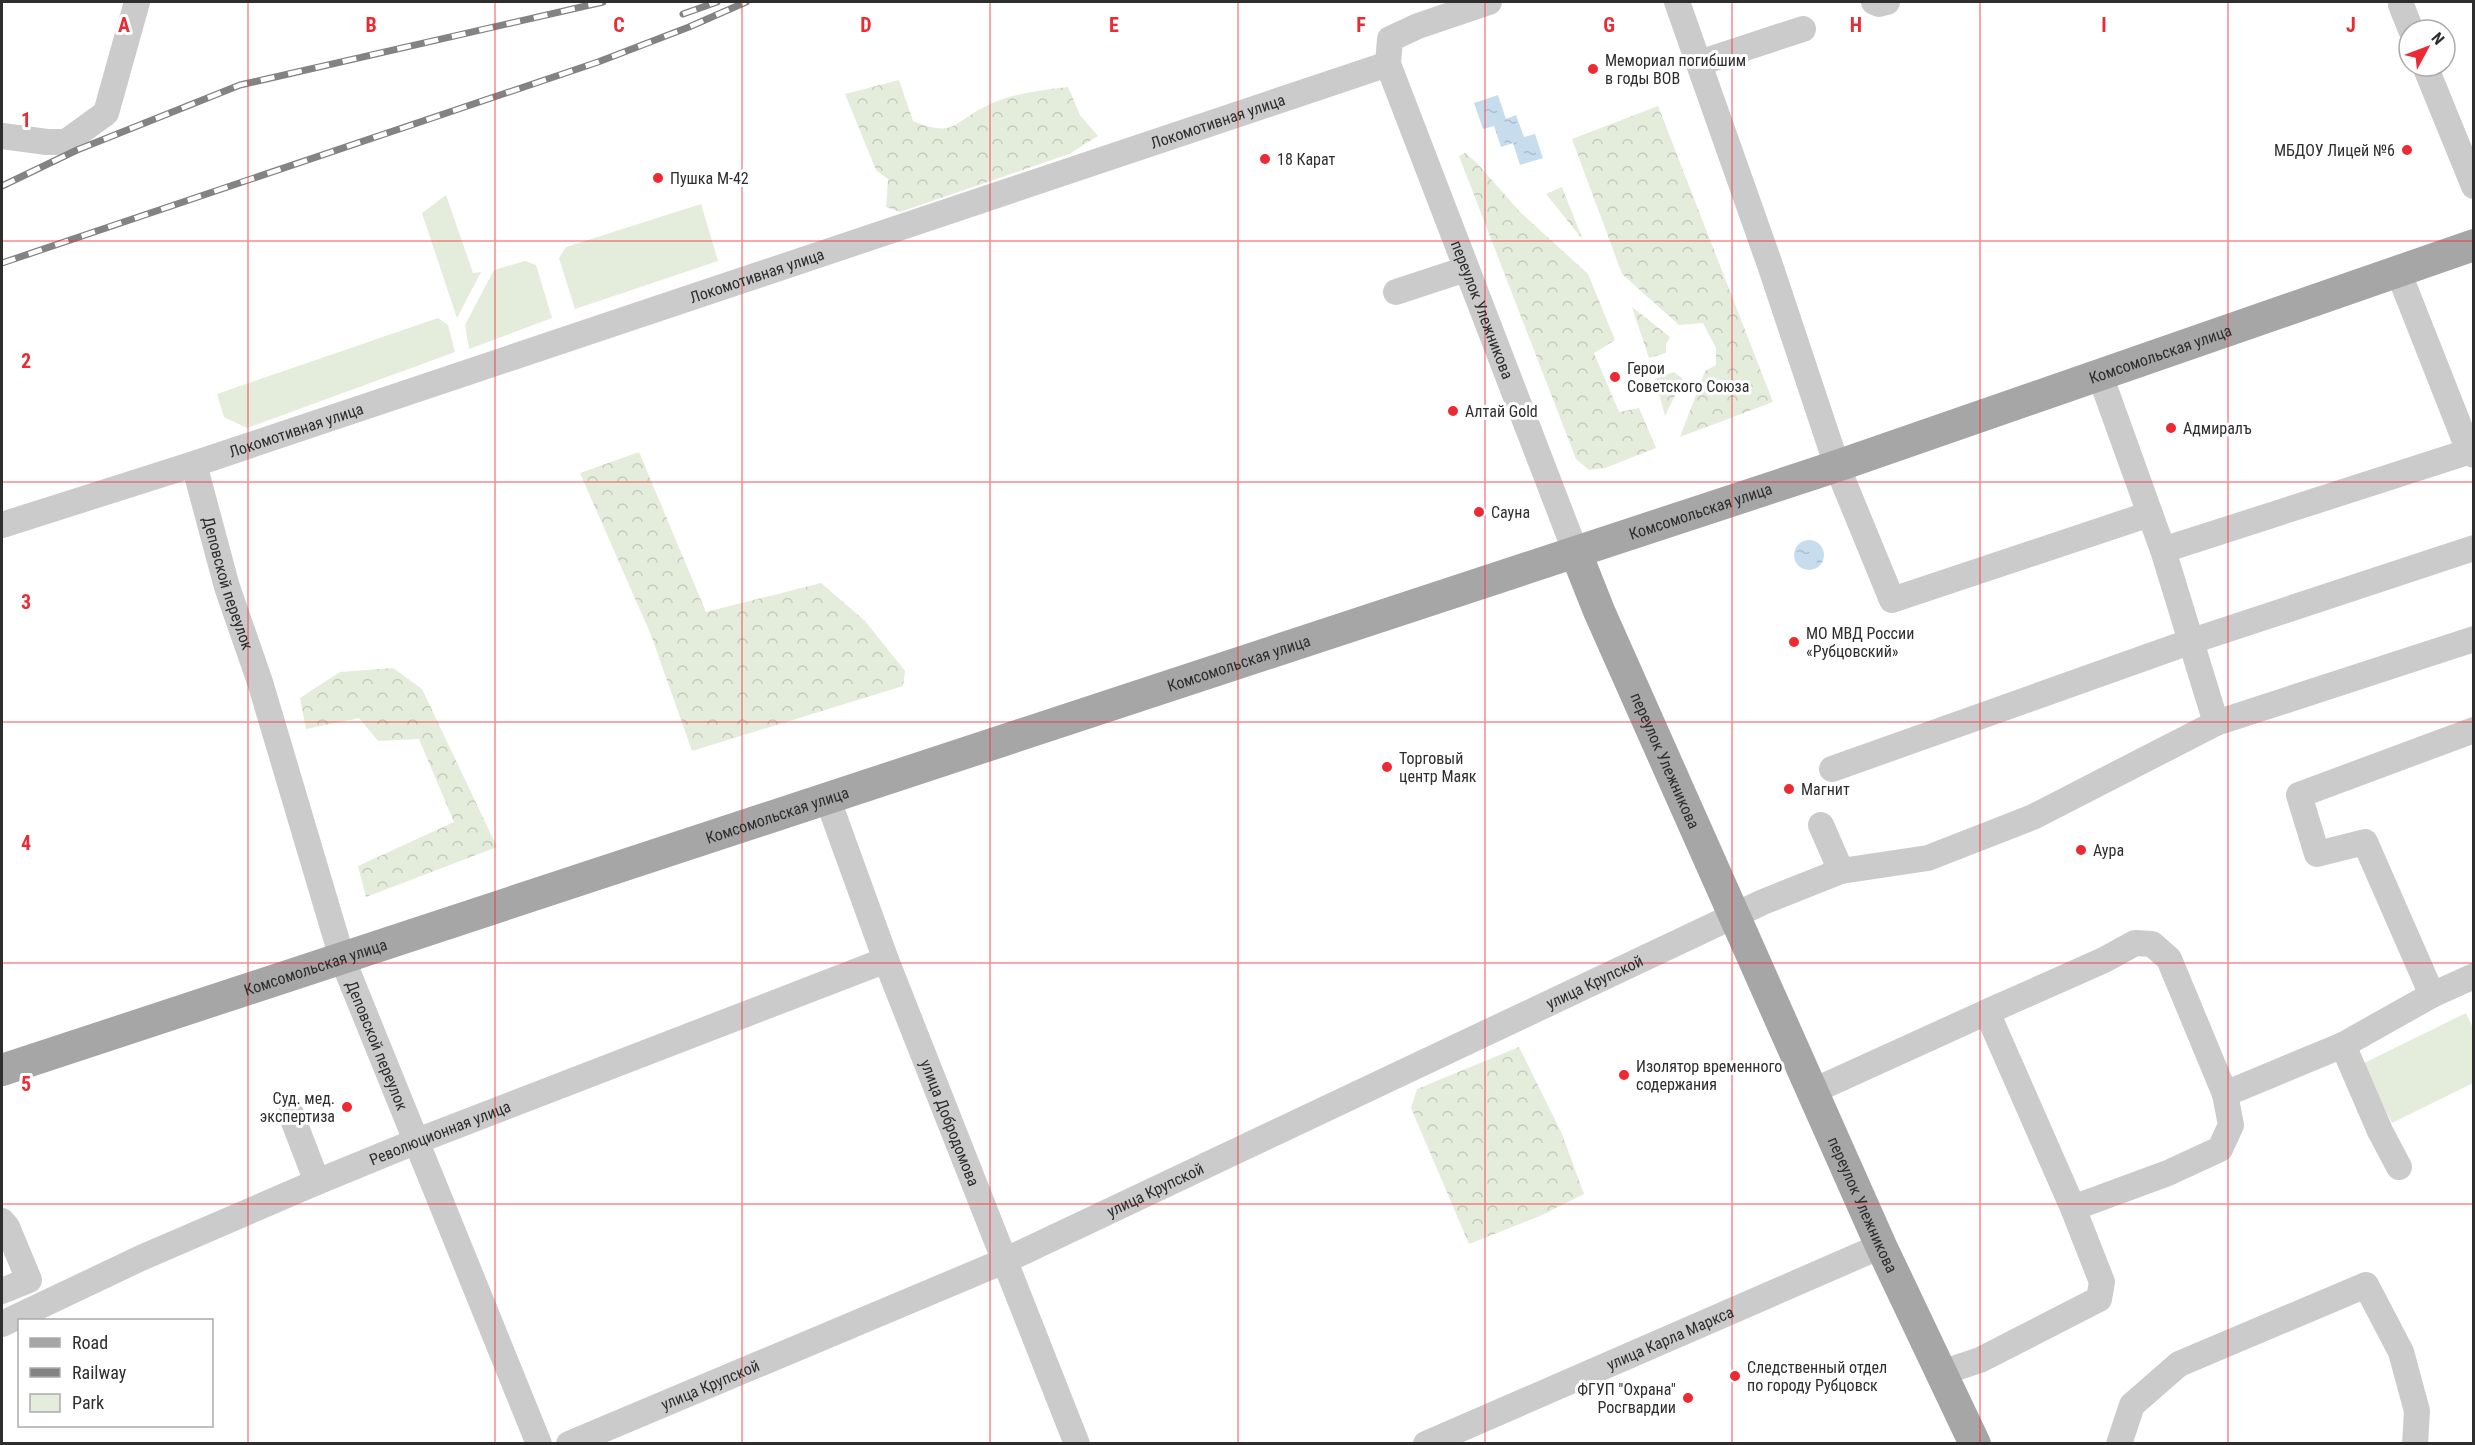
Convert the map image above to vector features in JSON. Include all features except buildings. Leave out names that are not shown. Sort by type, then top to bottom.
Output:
[{"type":"main road","name":"Комсомольская улица","points":[[2,1070],[1837,466],[2474,245]]},
{"type":"main road","name":"переулок Улежникова","points":[[1576,553],[1599,611],[1881,1246],[1975,1443]]},
{"type":"street","points":[[2,136],[66,142],[106,113],[137,2]]},
{"type":"street","points":[[1388,64],[1390,39],[1418,26],[1489,2]]},
{"type":"street","points":[[1677,2],[1766,254],[1837,466],[1892,600],[2150,514]]},
{"type":"street","points":[[1874,2],[1879,4],[1887,2]]},
{"type":"street","points":[[2401,5],[2406,18]]},
{"type":"street","points":[[1699,63],[1803,29]]},
{"type":"street","name":"переулок Улежникова","points":[[1388,64],[1576,553]]},
{"type":"street","name":"Локомотивная улица","points":[[2,525],[194,464],[1388,64]]},
{"type":"street","points":[[2430,78],[2474,186]]},
{"type":"street","points":[[1396,292],[1466,269]]},
{"type":"street","points":[[2163,550],[2472,452],[2398,271]]},
{"type":"street","points":[[2100,375],[2163,550],[2216,723]]},
{"type":"street","name":"Деповской переулок","points":[[194,464],[227,587],[260,682],[342,958],[539,1443]]},
{"type":"street","points":[[1832,769],[2192,641],[2474,548]]},
{"type":"street","name":"улица Крупской","points":[[568,1443],[1004,1261],[1763,902],[1841,871],[1928,858],[2033,817],[2216,723],[2474,639]]},
{"type":"street","points":[[2432,995],[2365,842],[2317,854],[2299,795],[2474,730]]},
{"type":"street","name":"улица Добродомова","points":[[828,800],[886,960],[1077,1443]]},
{"type":"street","points":[[1821,825],[1841,871]]},
{"type":"street","points":[[1812,1092],[2104,960],[2135,943],[2152,944],[2169,959],[2225,1094],[2231,1125],[2220,1149],[2168,1173],[2073,1208]]},
{"type":"street","name":"Революционная улица","points":[[2,1324],[141,1258],[317,1182],[417,1141],[886,960]]},
{"type":"street","points":[[2225,1094],[2343,1045],[2432,995],[2474,976]]},
{"type":"street","points":[[1941,1374],[1980,1360],[2099,1299],[2102,1282],[2073,1208],[1987,1012]]},
{"type":"street","points":[[2343,1045],[2380,1131],[2399,1167]]},
{"type":"street","points":[[291,1114],[317,1182]]},
{"type":"street","points":[[2,1221],[7,1227],[30,1280],[2,1291]]},
{"type":"street","name":"улица Карла Маркса","points":[[1426,1443],[1881,1246]]},
{"type":"street","points":[[2119,1443],[2132,1405],[2180,1364],[2366,1285],[2401,1352],[2417,1412],[2415,1443]]},
{"type":"green space","points":[[899,80],[913,121],[937,128],[946,128],[959,123],[986,106],[1005,98],[1068,87],[1080,115],[1098,136],[1069,154],[900,212],[886,207],[888,179],[876,170],[845,94]]},
{"type":"green space","points":[[1658,106],[1773,402],[1680,437],[1705,371],[1716,365],[1716,348],[1703,323],[1679,325],[1622,274],[1572,139]]},
{"type":"green space","points":[[1465,153],[1476,162],[1520,212],[1588,274],[1615,340],[1594,353],[1619,412],[1639,408],[1656,448],[1605,468],[1589,470],[1576,459],[1459,156]]},
{"type":"green space","points":[[1562,187],[1583,240],[1546,194]]},
{"type":"green space","points":[[446,195],[473,273],[481,272],[457,318],[422,213]]},
{"type":"green space","points":[[701,204],[718,261],[575,309],[559,258],[566,247]]},
{"type":"green space","points":[[525,261],[536,265],[552,318],[469,349],[465,325],[494,270]]},
{"type":"green space","points":[[1632,307],[1670,337],[1666,344],[1666,353],[1649,358]]},
{"type":"green space","points":[[438,318],[448,325],[455,352],[247,428],[224,417],[217,394]]},
{"type":"green space","points":[[1674,372],[1683,379],[1665,416],[1655,379]]},
{"type":"green space","points":[[639,452],[706,612],[821,583],[865,621],[905,671],[903,686],[692,751],[651,635],[580,473]]},
{"type":"green space","points":[[393,668],[422,689],[497,847],[366,897],[358,866],[454,822],[419,739],[378,741],[359,718],[306,729],[300,698],[340,672]]},
{"type":"green space","points":[[2466,1013],[2473,1028],[2473,1083],[2392,1123],[2362,1064]]},
{"type":"green space","points":[[1519,1047],[1562,1134],[1584,1194],[1540,1216],[1469,1244],[1411,1108],[1417,1089]]},
{"type":"water","points":[[1498,95],[1506,119],[1516,115],[1524,137],[1535,134],[1543,158],[1520,165],[1513,143],[1501,147],[1494,126],[1483,129],[1474,103]]},
{"type":"water","points":[[1809,540],[1815,541],[1823,549],[1823,561],[1815,569],[1809,570],[1803,569],[1795,561],[1794,555],[1795,549],[1803,541]]},
{"type":"railway","points":[[2,186],[77,150],[240,85],[603,2]]},
{"type":"railway","points":[[683,14],[717,2]]},
{"type":"railway","points":[[2,263],[598,62],[746,2]]},
{"type":"place","name":"Мемориал погибшим в годы ВОВ","points":[[1593,69]]},
{"type":"place","name":"МБДОУ Лицей №6","points":[[2407,150]]},
{"type":"place","name":"18 Карат","points":[[1265,159]]},
{"type":"place","name":"Пушка М-42","points":[[658,178]]},
{"type":"place","name":"Герои Советского Союза","points":[[1615,377]]},
{"type":"place","name":"Алтай Gold","points":[[1453,411]]},
{"type":"place","name":"Адмиралъ","points":[[2171,428]]},
{"type":"place","name":"Сауна","points":[[1479,512]]},
{"type":"place","name":"МО МВД России «Рубцовский»","points":[[1794,642]]},
{"type":"place","name":"Торговый центр Маяк","points":[[1387,767]]},
{"type":"place","name":"Магнит","points":[[1789,789]]},
{"type":"place","name":"Аура","points":[[2081,850]]},
{"type":"place","name":"Изолятор временного содержания","points":[[1624,1075]]},
{"type":"place","name":"Суд. мед. экспертиза","points":[[347,1107]]},
{"type":"place","name":"Следственный отдел по городу Рубцовск","points":[[1735,1376]]},
{"type":"place","name":"ФГУП \"Охрана\" Росгвардии","points":[[1688,1398]]}]
